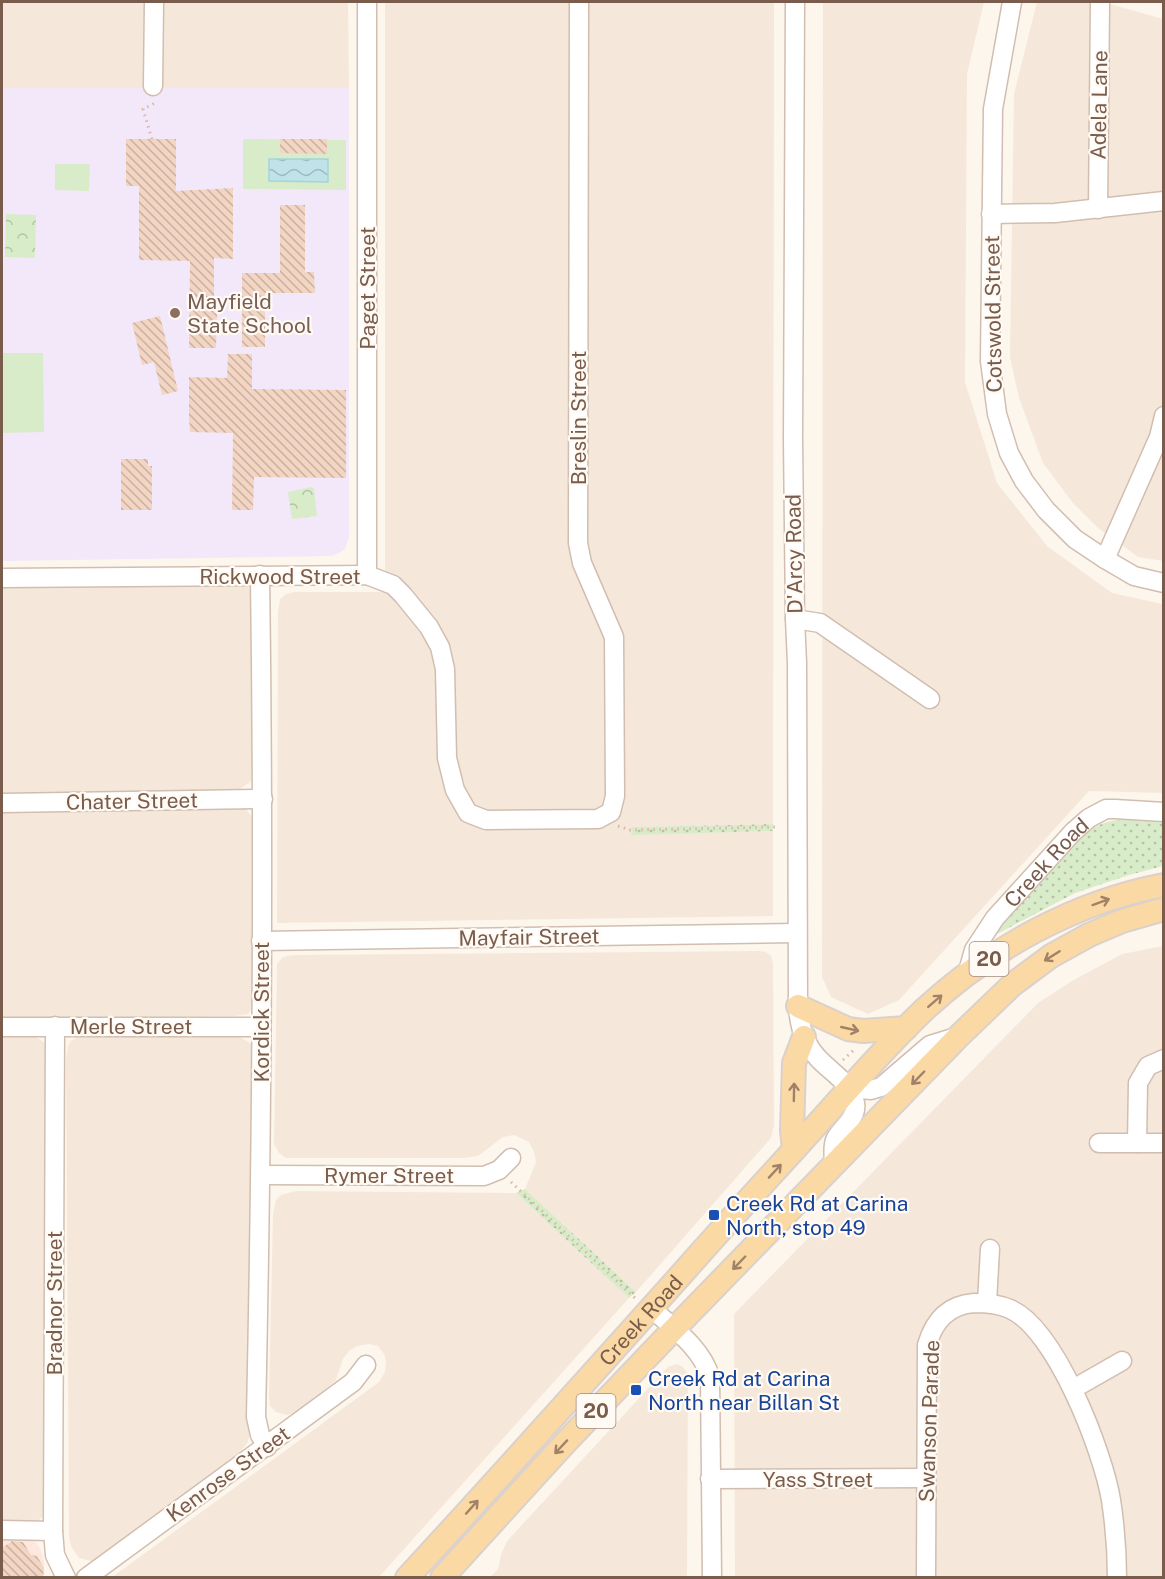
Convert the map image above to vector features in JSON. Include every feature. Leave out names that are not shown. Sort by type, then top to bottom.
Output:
[{"type":"main road","name":"Creek Road","points":[[407,1578],[906,1028],[967,975],[1016,942],[1068,915],[1123,894],[1164,885]]},
{"type":"main road","name":"Creek Road","points":[[450,1575],[565,1443],[959,1036],[1012,985],[1051,956],[1106,927],[1164,909]]},
{"type":"main road","points":[[798,1006],[848,1029],[863,1031],[906,1028]]},
{"type":"main road","points":[[794,1149],[792,1131],[794,1063],[804,1037]]},
{"type":"street","points":[[154,2],[155,94]]},
{"type":"street","name":"Paget Street","points":[[367,2],[367,575]]},
{"type":"street","name":"Breslin Street","points":[[579,2],[578,543],[582,563],[614,637],[615,796],[611,812],[598,819]]},
{"type":"street","name":"D'Arcy Road","points":[[795,2],[793,428],[797,663],[798,1006],[799,1021],[804,1037],[818,1059],[850,1088]]},
{"type":"street","name":"Cotswold Street","points":[[1012,2],[993,109],[990,361],[997,414],[1009,453],[1024,481],[1046,510],[1075,539],[1105,559],[1134,576],[1164,584]]},
{"type":"street","name":"Adela Lane","points":[[1098,209],[1100,2]]},
{"type":"street","points":[[991,214],[1055,213],[1164,201]]},
{"type":"street","points":[[1105,559],[1159,436],[1164,416]]},
{"type":"street","name":"Kordick Street","points":[[261,575],[263,799],[261,1175],[256,1417],[260,1435],[267,1447]]},
{"type":"street","name":"Rickwood Street","points":[[2,578],[367,575],[383,580],[404,595],[429,627],[440,647],[445,669],[447,758],[455,790],[468,813],[486,820],[598,819]]},
{"type":"street","points":[[795,619],[820,623],[930,699]]},
{"type":"street","name":"Chater Street","points":[[2,803],[263,799]]},
{"type":"street","name":"Creek Road","points":[[967,975],[974,950],[982,935],[1026,884],[1089,818],[1106,809],[1115,808],[1164,812]]},
{"type":"street","name":"Mayfair Street","points":[[261,941],[797,933]]},
{"type":"street","name":"Bradnor Street","points":[[55,1026],[53,1531],[55,1555],[66,1578]]},
{"type":"street","name":"Merle Street","points":[[2,1027],[260,1027]]},
{"type":"street","name":"Creek Road","points":[[850,1088],[871,1090],[881,1087],[930,1045],[959,1036]]},
{"type":"street","points":[[1137,1143],[1138,1083],[1148,1066],[1164,1059]]},
{"type":"street","points":[[834,1166],[834,1140],[846,1126],[855,1108],[850,1088]]},
{"type":"street","points":[[1099,1143],[1164,1143]]},
{"type":"street","name":"Rymer Street","points":[[261,1175],[484,1176],[505,1164]]},
{"type":"street","points":[[987,1302],[990,1249]]},
{"type":"street","name":"Swanson Parade","points":[[926,1578],[927,1345],[932,1329],[945,1312],[964,1304],[987,1302],[1010,1309],[1025,1319],[1042,1337],[1073,1389],[1090,1427],[1111,1498],[1116,1540],[1117,1578]]},
{"type":"street","points":[[651,1308],[698,1354],[710,1377],[712,1578]]},
{"type":"street","points":[[1073,1389],[1122,1361]]},
{"type":"street","name":"Kenrose Street","points":[[86,1578],[353,1382],[366,1365]]},
{"type":"street","name":"Yass Street","points":[[710,1479],[926,1478]]},
{"type":"street","points":[[2,1530],[53,1531]]},
{"type":"street","points":[[433,1550],[450,1575]]},
{"type":"path","points":[[152,139],[143,109],[155,94]]},
{"type":"path","points":[[598,819],[630,830],[778,827]]},
{"type":"path","points":[[505,1164],[634,1298],[651,1308]]},
{"type":"shaded area","points":[[2,2],[348,2],[349,88],[2,88]]},
{"type":"shaded area","points":[[385,2],[774,2],[773,824],[633,827],[631,834],[773,831],[773,916],[277,923],[278,612],[280,599],[294,592],[385,592]]},
{"type":"shaded area","points":[[823,2],[984,2],[967,74],[965,382],[997,483],[1047,546],[1112,593],[1163,604],[1163,793],[1089,791],[899,1000],[868,1014],[831,997],[822,977]]},
{"type":"shaded area","points":[[1037,2],[1103,2],[1163,19],[1163,561],[1138,557],[1097,527],[1073,503],[1043,463],[1019,398],[1010,357],[1014,94]]},
{"type":"shaded area","name":"Mayfield State School","points":[[2,88],[349,88],[349,537],[345,549],[332,556],[2,561]]},
{"type":"shaded area","points":[[244,584],[253,591],[253,778],[249,783],[238,790],[2,793],[2,587]]},
{"type":"shaded area","points":[[245,808],[255,824],[254,1005],[248,1014],[2,1019],[2,811]]},
{"type":"shaded area","points":[[1163,946],[1163,1577],[735,1577],[734,1314],[1038,1003],[1072,981],[1122,954]]},
{"type":"shaded area","points":[[759,951],[771,956],[773,964],[774,1125],[771,1138],[636,1292],[525,1189],[536,1162],[534,1152],[529,1142],[514,1135],[503,1137],[478,1156],[464,1158],[286,1158],[279,1153],[274,1144],[277,964],[283,957],[293,955]]},
{"type":"shaded area","points":[[2,1035],[34,1035],[47,1045],[44,1516],[29,1523],[2,1523]]},
{"type":"shaded area","points":[[80,1035],[238,1036],[250,1043],[253,1048],[251,1429],[248,1442],[235,1459],[97,1560],[91,1561],[79,1558],[71,1546],[69,1537],[66,1060],[68,1046]]},
{"type":"shaded area","points":[[296,1191],[516,1193],[629,1298],[379,1577],[111,1578],[379,1382],[385,1372],[386,1361],[378,1346],[369,1344],[357,1346],[343,1359],[336,1380],[301,1410],[288,1415],[276,1412],[270,1406],[273,1214],[276,1200],[281,1195]]},
{"type":"shaded area","points":[[677,1364],[683,1367],[688,1374],[687,1577],[490,1577],[498,1569],[507,1541],[668,1367]]},
{"type":"shaded area","points":[[2,1534],[26,1535],[35,1541],[44,1560],[44,1577],[2,1577]]},
{"type":"green space","points":[[243,139],[346,140],[346,190],[243,189]]},
{"type":"green space","points":[[55,164],[90,164],[89,191],[55,190]]},
{"type":"green space","points":[[6,214],[36,215],[35,258],[5,257]]},
{"type":"green space","points":[[2,353],[43,353],[44,432],[2,433]]},
{"type":"green space","points":[[311,487],[314,489],[317,516],[292,519],[288,492]]},
{"type":"green space","points":[[1124,819],[1163,821],[1163,866],[1075,893],[997,934],[996,932],[1084,834],[1103,824]]},
{"type":"green space","points":[[773,824],[773,831],[631,835],[632,827]]},
{"type":"green space","points":[[525,1189],[636,1292],[629,1298],[516,1193]]},
{"type":"water","points":[[269,159],[328,159],[328,182],[269,181]]},
{"type":"building","points":[[126,139],[176,139],[176,191],[233,188],[233,259],[214,258],[216,348],[189,348],[190,261],[139,260],[139,186],[126,186]]},
{"type":"building","points":[[280,139],[327,139],[327,154],[280,153]]},
{"type":"building","points":[[280,205],[305,205],[305,272],[314,272],[315,293],[265,293],[265,347],[242,347],[242,273],[280,273]]},
{"type":"building","points":[[160,316],[178,391],[162,395],[154,362],[142,365],[132,323]]},
{"type":"building","points":[[228,354],[252,354],[252,389],[346,390],[346,478],[254,477],[253,510],[232,510],[233,433],[190,432],[189,418],[189,377],[227,378]]},
{"type":"building","points":[[121,459],[148,459],[148,466],[152,466],[152,510],[121,510]]},
{"type":"building","points":[[12,1541],[23,1542],[31,1555],[37,1556],[44,1568],[43,1578],[2,1578],[2,1548]]},
{"type":"place","name":"Mayfield State School","points":[[175,313]]},
{"type":"place","name":"Creek Rd at Carina North, stop 49","points":[[714,1215]]},
{"type":"place","name":"Creek Rd at Carina North near Billan St","points":[[636,1390]]}]
